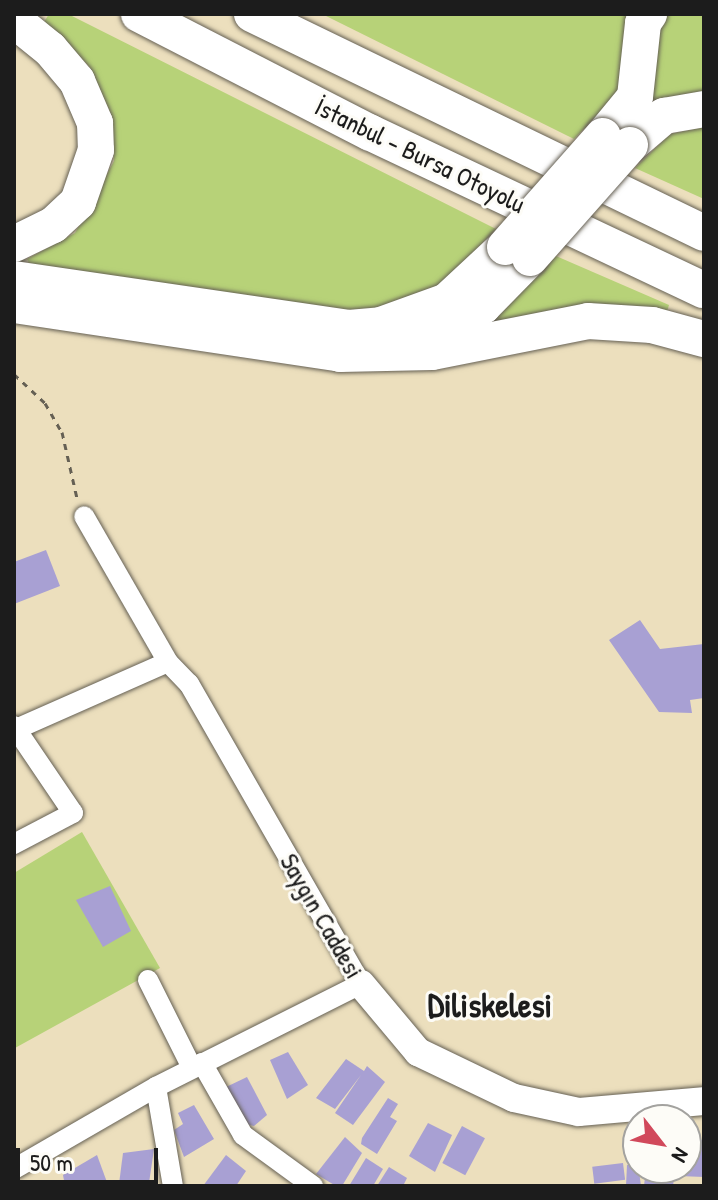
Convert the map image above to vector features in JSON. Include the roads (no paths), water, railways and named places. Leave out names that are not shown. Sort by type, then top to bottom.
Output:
[{"type":"highway","name":"İstanbul - Bursa Otoyolu","points":[[139,14],[369,132],[704,290]]},
{"type":"highway","name":"İstanbul - Bursa Otoyolu","points":[[252,14],[704,233]]},
{"type":"highway","points":[[384,352],[416,344],[466,319],[518,252],[617,140],[635,97],[639,45],[649,14]]},
{"type":"highway","points":[[14,20],[50,49],[77,81],[95,123],[96,150],[78,202],[53,225],[14,244]]},
{"type":"highway","points":[[617,140],[664,116],[704,109]]},
{"type":"highway","points":[[14,279],[349,328],[381,325],[447,301],[518,252]]},
{"type":"highway","points":[[14,305],[296,350],[432,352],[588,321],[652,325],[704,339]]},
{"type":"street","name":"Saygın Caddesi","points":[[84,516],[168,662],[189,684],[361,984],[418,1052],[514,1098],[579,1112],[704,1101]]},
{"type":"street","points":[[14,844],[73,813],[15,728],[168,662]]},
{"type":"street","points":[[148,980],[197,1066],[243,1135],[313,1186]]},
{"type":"street","points":[[14,1169],[156,1087],[361,984]]},
{"type":"street","points":[[156,1087],[173,1186]]},
{"type":"district","name":"Diliskelesi","points":[[490,1006]]}]
